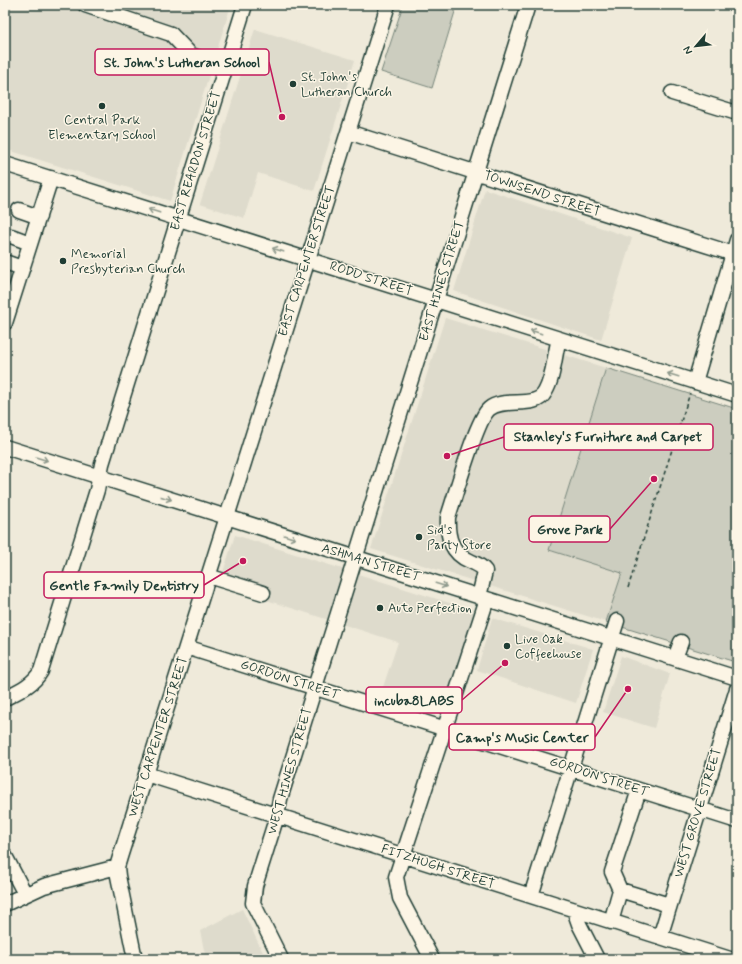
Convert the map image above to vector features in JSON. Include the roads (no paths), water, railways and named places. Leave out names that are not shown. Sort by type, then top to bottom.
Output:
[{"type":"street","points":[[85,5],[171,34],[191,56],[225,68]]},
{"type":"street","name":"EAST REARDON STREET","points":[[5,698],[26,687],[41,671],[100,477],[102,464],[245,5]]},
{"type":"street","name":"EAST CARPENTER STREET","points":[[227,517],[388,5]]},
{"type":"street","name":"EAST HINES STREET","points":[[356,558],[528,5]]},
{"type":"street","points":[[672,93],[737,113]]},
{"type":"street","name":"TOWNSEND STREET","points":[[348,132],[735,255]]},
{"type":"street","name":"RODD STREET","points":[[5,164],[559,339],[692,387],[737,395]]},
{"type":"street","points":[[5,324],[51,178]]},
{"type":"street","points":[[19,210],[38,216]]},
{"type":"street","points":[[11,236],[30,243]]},
{"type":"street","points":[[692,387],[735,255],[737,240]]},
{"type":"street","points":[[5,262],[22,268]]},
{"type":"street","points":[[432,959],[398,894],[396,877],[483,598],[485,571],[482,566],[462,558],[455,551],[451,545],[447,530],[448,518],[477,430],[484,415],[490,408],[511,402],[536,401],[545,394],[559,339]]},
{"type":"street","name":"ASHMAN STREET","points":[[5,447],[737,678]]},
{"type":"street","name":"WEST CARPENTER STREET","points":[[136,959],[117,867],[227,517]]},
{"type":"street","name":"WEST HINES STREET","points":[[282,959],[253,903],[255,886],[277,816],[280,799],[356,558]]},
{"type":"street","points":[[208,576],[263,593]]},
{"type":"street","points":[[531,896],[617,621]]},
{"type":"street","points":[[675,658],[681,642]]},
{"type":"street","name":"GORDON STREET","points":[[186,647],[737,821]]},
{"type":"street","name":"WEST GROVE STREET","points":[[660,937],[737,689]]},
{"type":"street","name":"FITZHUGH STREET","points":[[146,774],[730,959]]},
{"type":"street","points":[[611,922],[620,890],[612,872],[639,790]]},
{"type":"street","points":[[5,856],[25,894]]},
{"type":"street","points":[[5,904],[53,883],[117,867]]},
{"type":"street","points":[[620,890],[669,905]]},
{"type":"street","points":[[574,910],[579,924],[597,959]]},
{"type":"place","name":"St. John's Lutheran Church","points":[[293,84]]},
{"type":"place","name":"Central Park Elementary School","points":[[102,106]]},
{"type":"place","name":"St. John's Lutheran School","points":[[282,117]]},
{"type":"place","name":"Memorial Presbyterian Church","points":[[63,261]]},
{"type":"place","name":"Stanley's Furniture and Carpet","points":[[447,456]]},
{"type":"place","name":"Grove Park","points":[[654,479]]},
{"type":"place","name":"Sid's Party Store","points":[[419,537]]},
{"type":"place","name":"Gentle Family Dentistry","points":[[243,561]]},
{"type":"place","name":"Auto Perfection","points":[[380,608]]},
{"type":"place","name":"Live Oak Coffeehouse","points":[[507,646]]},
{"type":"place","name":"incuba8LABS","points":[[505,663]]},
{"type":"place","name":"Camp's Music Center","points":[[628,689]]}]
